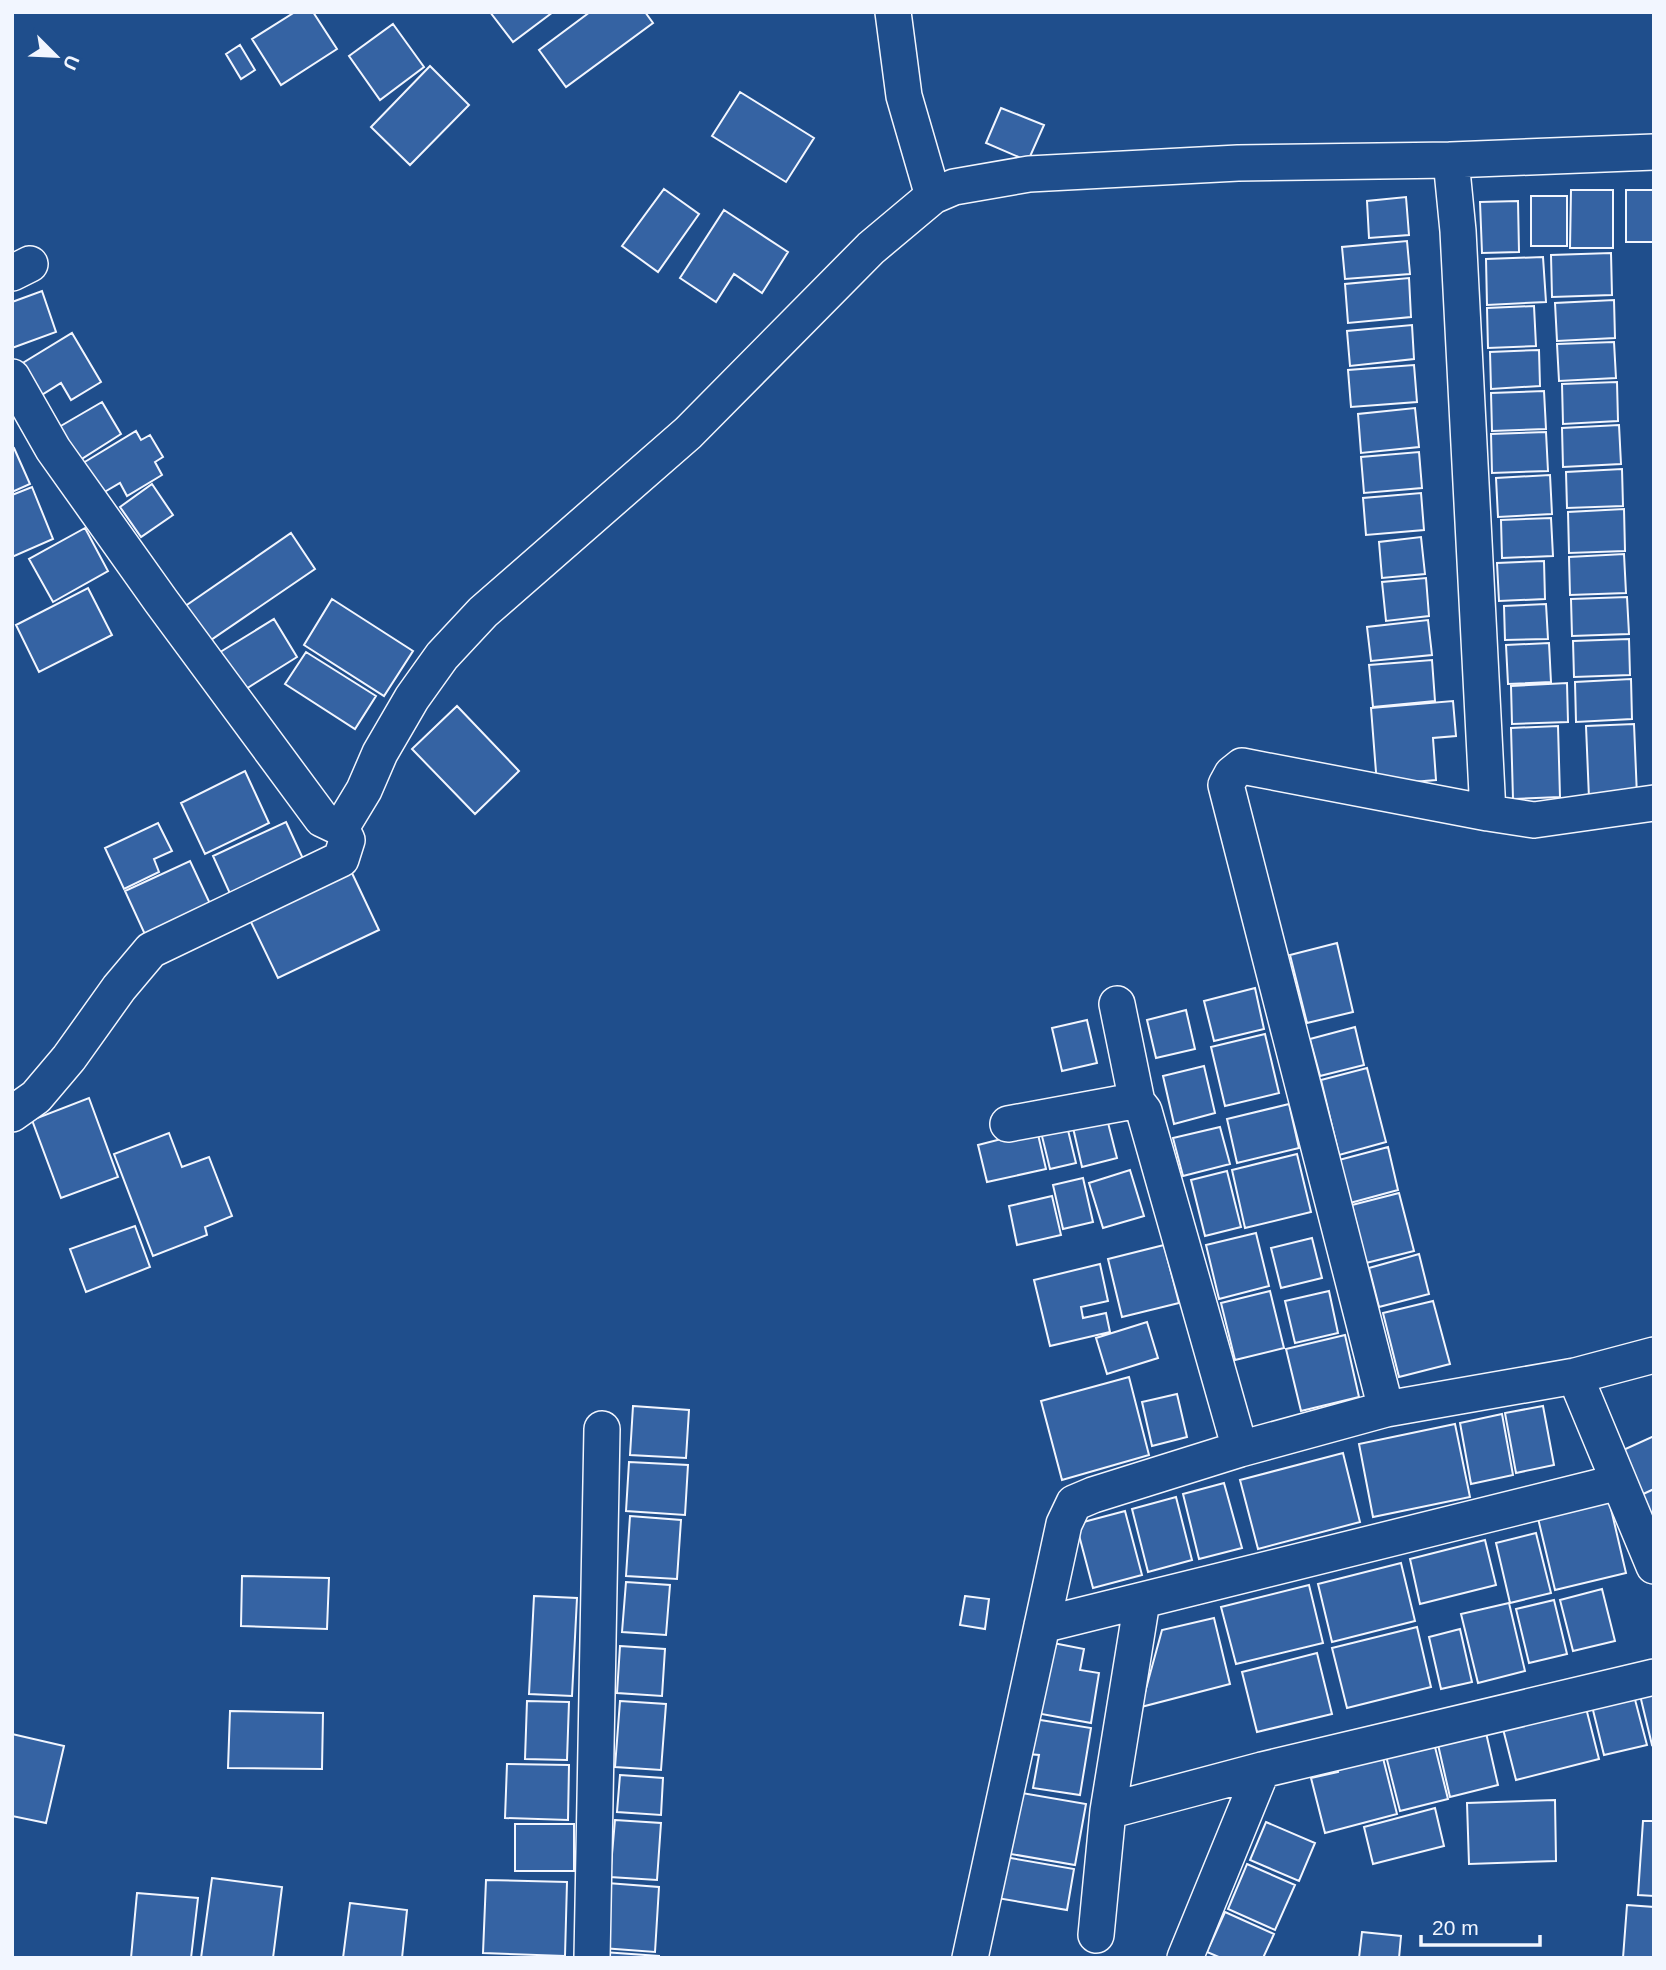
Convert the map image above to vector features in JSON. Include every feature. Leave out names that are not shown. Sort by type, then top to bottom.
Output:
[{"type":"street","points":[[893,12],[904,96],[933,196]]},
{"type":"street","points":[[341,828],[412,698],[442,656],[483,612],[688,433],[871,248],[933,196],[954,187],[1029,174],[1238,163],[1451,160],[1654,152]]},
{"type":"street","points":[[1451,160],[1458,231],[1488,813]]},
{"type":"street","points":[[12,377],[53,449],[161,601],[322,819],[341,828],[347,839],[341,859],[151,950],[36,1097],[12,1114]]},
{"type":"street","points":[[1386,1409],[1226,785],[1242,766],[1534,820],[1654,803]]},
{"type":"street","points":[[1118,1004],[1137,1102],[1144,1111],[1240,1449]]},
{"type":"street","points":[[1008,1124],[1137,1102]]},
{"type":"street","points":[[970,1958],[1064,1524],[1074,1503],[1240,1449],[1386,1409],[1575,1376],[1654,1355]]},
{"type":"street","points":[[1575,1376],[1654,1566]]},
{"type":"street","points":[[592,1958],[602,1429]]},
{"type":"street","points":[[1042,1625],[1619,1482]]},
{"type":"street","points":[[1096,1935],[1108,1811],[1142,1601]]},
{"type":"street","points":[[1108,1811],[1262,1770],[1654,1677]]},
{"type":"street","points":[[1185,1958],[1262,1770]]},
{"type":"building","points":[[295,12],[313,12],[337,49],[281,85],[252,39]]},
{"type":"building","points":[[490,12],[553,12],[513,42]]},
{"type":"building","points":[[590,12],[645,12],[653,23],[566,87],[539,50]]},
{"type":"building","points":[[393,24],[424,67],[380,100],[349,56]]},
{"type":"building","points":[[240,45],[255,70],[241,79],[226,54]]},
{"type":"building","points":[[430,66],[469,105],[410,165],[371,127]]},
{"type":"building","points":[[740,92],[814,138],[786,182],[712,136]]},
{"type":"building","points":[[1001,108],[1044,125],[1028,161],[986,143]]},
{"type":"building","points":[[664,189],[699,214],[658,272],[622,246]]},
{"type":"building","points":[[1571,190],[1613,190],[1613,248],[1570,248]]},
{"type":"building","points":[[1626,190],[1654,190],[1654,242],[1626,242]]},
{"type":"building","points":[[1531,196],[1567,196],[1567,246],[1531,246]]},
{"type":"building","points":[[1406,197],[1409,235],[1369,238],[1367,201]]},
{"type":"building","points":[[1518,201],[1519,252],[1482,253],[1480,202]]},
{"type":"building","points":[[724,210],[788,252],[762,293],[734,274],[716,302],[680,278]]},
{"type":"building","points":[[1407,241],[1410,274],[1345,279],[1342,247]]},
{"type":"building","points":[[1611,253],[1612,295],[1552,297],[1551,255]]},
{"type":"building","points":[[1543,257],[1546,302],[1487,305],[1486,259]]},
{"type":"building","points":[[1409,278],[1411,317],[1348,323],[1345,284]]},
{"type":"building","points":[[42,291],[56,332],[12,348],[12,302]]},
{"type":"building","points":[[1614,300],[1615,338],[1557,341],[1555,303]]},
{"type":"building","points":[[1534,306],[1536,346],[1488,348],[1487,308]]},
{"type":"building","points":[[1412,325],[1414,359],[1350,366],[1347,331]]},
{"type":"building","points":[[72,333],[101,382],[71,400],[61,383],[40,396],[21,364]]},
{"type":"building","points":[[1614,342],[1616,378],[1559,381],[1557,344]]},
{"type":"building","points":[[1539,350],[1540,386],[1491,389],[1490,352]]},
{"type":"building","points":[[1414,365],[1417,402],[1351,407],[1348,370]]},
{"type":"building","points":[[1617,382],[1618,421],[1563,424],[1562,384]]},
{"type":"building","points":[[1544,391],[1546,429],[1492,431],[1491,393]]},
{"type":"building","points":[[102,402],[121,434],[80,460],[59,427]]},
{"type":"building","points":[[1415,408],[1419,447],[1361,453],[1358,414]]},
{"type":"building","points":[[1619,425],[1621,464],[1563,467],[1562,428]]},
{"type":"building","points":[[136,431],[141,440],[150,435],[163,457],[155,462],[162,475],[127,496],[120,483],[101,494],[83,463]]},
{"type":"building","points":[[1546,432],[1548,471],[1492,473],[1491,434]]},
{"type":"building","points":[[14,448],[30,484],[12,492],[12,449]]},
{"type":"building","points":[[1419,452],[1422,488],[1364,493],[1361,457]]},
{"type":"building","points":[[1622,469],[1623,506],[1567,508],[1566,472]]},
{"type":"building","points":[[1550,475],[1552,514],[1498,517],[1496,478]]},
{"type":"building","points":[[152,484],[173,515],[141,537],[120,507]]},
{"type":"building","points":[[32,487],[53,539],[12,557],[12,495]]},
{"type":"building","points":[[1421,493],[1424,530],[1366,535],[1363,498]]},
{"type":"building","points":[[1624,509],[1625,551],[1569,553],[1568,512]]},
{"type":"building","points":[[1551,518],[1553,556],[1502,558],[1501,520]]},
{"type":"building","points":[[85,528],[108,571],[53,602],[29,559]]},
{"type":"building","points":[[291,533],[315,569],[205,644],[181,609]]},
{"type":"building","points":[[1421,537],[1425,574],[1382,578],[1379,542]]},
{"type":"building","points":[[1624,554],[1626,593],[1570,595],[1569,557]]},
{"type":"building","points":[[1544,561],[1545,599],[1499,601],[1497,563]]},
{"type":"building","points":[[1426,578],[1429,616],[1386,621],[1382,582]]},
{"type":"building","points":[[88,588],[112,635],[39,672],[16,625]]},
{"type":"building","points":[[1627,597],[1629,634],[1572,636],[1571,599]]},
{"type":"building","points":[[332,599],[413,651],[384,696],[304,645]]},
{"type":"building","points":[[1546,604],[1548,639],[1505,640],[1504,606]]},
{"type":"building","points":[[274,619],[297,657],[241,692],[217,654]]},
{"type":"building","points":[[1428,620],[1432,655],[1371,661],[1367,627]]},
{"type":"building","points":[[1629,639],[1630,675],[1574,677],[1573,641]]},
{"type":"building","points":[[1549,643],[1551,682],[1508,684],[1506,645]]},
{"type":"building","points":[[306,652],[376,696],[355,729],[285,684]]},
{"type":"building","points":[[1432,660],[1435,701],[1373,707],[1369,665]]},
{"type":"building","points":[[1631,679],[1632,719],[1576,722],[1575,682]]},
{"type":"building","points":[[1567,683],[1568,722],[1512,724],[1511,686]]},
{"type":"building","points":[[1453,701],[1456,736],[1433,738],[1436,780],[1377,785],[1371,708]]},
{"type":"building","points":[[457,706],[519,771],[475,814],[412,749]]},
{"type":"building","points":[[1634,724],[1637,796],[1589,798],[1586,726]]},
{"type":"building","points":[[1558,726],[1560,797],[1513,799],[1511,728]]},
{"type":"building","points":[[245,771],[269,823],[205,854],[181,803]]},
{"type":"building","points":[[286,822],[305,863],[232,898],[213,856]]},
{"type":"building","points":[[158,823],[172,851],[154,859],[159,872],[124,889],[105,848]]},
{"type":"building","points":[[190,861],[213,910],[148,941],[125,891]]},
{"type":"building","points":[[351,871],[379,930],[278,978],[250,920]]},
{"type":"building","points":[[1337,943],[1353,1012],[1307,1023],[1290,955]]},
{"type":"building","points":[[1255,988],[1264,1029],[1214,1041],[1204,1001]]},
{"type":"building","points":[[1186,1010],[1195,1049],[1156,1058],[1147,1020]]},
{"type":"building","points":[[1087,1020],[1097,1063],[1062,1071],[1052,1028]]},
{"type":"building","points":[[1355,1027],[1364,1065],[1320,1076],[1310,1039]]},
{"type":"building","points":[[1265,1034],[1279,1093],[1225,1106],[1211,1047]]},
{"type":"building","points":[[1204,1066],[1215,1113],[1174,1124],[1163,1076]]},
{"type":"building","points":[[1367,1068],[1386,1142],[1339,1155],[1321,1080]]},
{"type":"building","points":[[89,1098],[118,1177],[61,1198],[32,1120]]},
{"type":"building","points":[[1289,1104],[1299,1148],[1237,1163],[1227,1119]]},
{"type":"building","points":[[1105,1111],[1117,1158],[1082,1167],[1071,1119]]},
{"type":"building","points":[[1066,1122],[1076,1163],[1050,1169],[1040,1128]]},
{"type":"building","points":[[1220,1127],[1230,1164],[1183,1176],[1173,1138]]},
{"type":"building","points":[[1037,1130],[1046,1169],[987,1182],[978,1145]]},
{"type":"building","points":[[169,1133],[182,1167],[209,1157],[232,1216],[205,1227],[207,1235],[153,1256],[114,1154]]},
{"type":"building","points":[[1388,1147],[1398,1190],[1350,1203],[1339,1160]]},
{"type":"building","points":[[1297,1154],[1311,1212],[1245,1228],[1232,1170]]},
{"type":"building","points":[[1130,1170],[1144,1216],[1103,1228],[1089,1183]]},
{"type":"building","points":[[1227,1171],[1241,1227],[1205,1236],[1191,1180]]},
{"type":"building","points":[[1083,1178],[1093,1222],[1063,1229],[1053,1185]]},
{"type":"building","points":[[1399,1193],[1414,1251],[1366,1263],[1352,1205]]},
{"type":"building","points":[[1052,1196],[1061,1235],[1017,1245],[1009,1206]]},
{"type":"building","points":[[135,1226],[150,1267],[86,1292],[70,1249]]},
{"type":"building","points":[[1256,1233],[1269,1286],[1219,1299],[1206,1245]]},
{"type":"building","points":[[1312,1238],[1322,1278],[1281,1288],[1271,1248]]},
{"type":"building","points":[[1164,1245],[1179,1303],[1122,1317],[1108,1259]]},
{"type":"building","points":[[1419,1254],[1429,1294],[1379,1307],[1369,1268]]},
{"type":"building","points":[[1100,1264],[1108,1301],[1081,1307],[1083,1318],[1106,1313],[1110,1332],[1050,1346],[1034,1280]]},
{"type":"building","points":[[1270,1291],[1284,1348],[1235,1360],[1221,1303]]},
{"type":"building","points":[[1329,1291],[1338,1333],[1295,1343],[1285,1301]]},
{"type":"building","points":[[1433,1301],[1450,1364],[1399,1377],[1383,1313]]},
{"type":"building","points":[[1147,1322],[1158,1358],[1107,1374],[1096,1338]]},
{"type":"building","points":[[1345,1335],[1359,1397],[1301,1411],[1286,1349]]},
{"type":"building","points":[[1129,1377],[1149,1455],[1062,1480],[1041,1401]]},
{"type":"building","points":[[1177,1394],[1187,1437],[1152,1446],[1142,1402]]},
{"type":"building","points":[[633,1406],[689,1410],[686,1458],[630,1455]]},
{"type":"building","points":[[1543,1406],[1554,1465],[1516,1473],[1505,1413]]},
{"type":"building","points":[[1502,1414],[1513,1475],[1471,1484],[1460,1423]]},
{"type":"building","points":[[1455,1424],[1470,1497],[1373,1517],[1359,1444]]},
{"type":"building","points":[[1654,1436],[1654,1489],[1641,1495],[1621,1451]]},
{"type":"building","points":[[1343,1453],[1360,1522],[1258,1549],[1240,1480]]},
{"type":"building","points":[[629,1462],[688,1465],[685,1515],[626,1511]]},
{"type":"building","points":[[1224,1483],[1242,1548],[1199,1559],[1183,1494]]},
{"type":"building","points":[[1654,1489],[1654,1525],[1641,1495]]},
{"type":"building","points":[[1608,1496],[1626,1573],[1555,1590],[1537,1514]]},
{"type":"building","points":[[1176,1497],[1192,1560],[1148,1572],[1132,1509]]},
{"type":"building","points":[[1125,1511],[1142,1575],[1093,1588],[1076,1524]]},
{"type":"building","points":[[630,1516],[681,1520],[677,1579],[626,1576]]},
{"type":"building","points":[[1536,1533],[1551,1593],[1510,1603],[1496,1543]]},
{"type":"building","points":[[1485,1540],[1496,1585],[1420,1604],[1410,1559]]},
{"type":"building","points":[[1401,1563],[1415,1621],[1332,1642],[1318,1584]]},
{"type":"building","points":[[242,1576],[329,1578],[327,1629],[241,1626]]},
{"type":"building","points":[[626,1582],[670,1585],[666,1635],[622,1632]]},
{"type":"building","points":[[1309,1585],[1323,1643],[1236,1664],[1221,1607]]},
{"type":"building","points":[[1602,1589],[1615,1641],[1573,1651],[1560,1600]]},
{"type":"building","points":[[534,1596],[577,1598],[572,1696],[529,1694]]},
{"type":"building","points":[[965,1596],[989,1599],[985,1629],[960,1625]]},
{"type":"building","points":[[1554,1600],[1567,1654],[1529,1663],[1516,1609]]},
{"type":"building","points":[[1509,1603],[1525,1671],[1478,1683],[1461,1614]]},
{"type":"building","points":[[1214,1618],[1230,1684],[1141,1707],[1162,1630]]},
{"type":"building","points":[[1417,1627],[1431,1687],[1347,1708],[1332,1648]]},
{"type":"building","points":[[1460,1629],[1472,1682],[1441,1689],[1429,1637]]},
{"type":"building","points":[[1048,1642],[1084,1649],[1080,1670],[1099,1673],[1091,1723],[1036,1713]]},
{"type":"building","points":[[620,1646],[665,1649],[662,1696],[617,1693]]},
{"type":"building","points":[[1317,1653],[1332,1714],[1257,1732],[1242,1672]]},
{"type":"building","points":[[1654,1687],[1654,1744],[1652,1745],[1639,1691]]},
{"type":"building","points":[[1633,1692],[1647,1745],[1604,1755],[1591,1702]]},
{"type":"building","points":[[527,1701],[569,1702],[567,1760],[525,1759]]},
{"type":"building","points":[[620,1701],[666,1704],[661,1770],[615,1767]]},
{"type":"building","points":[[1585,1704],[1599,1759],[1516,1780],[1502,1725]]},
{"type":"building","points":[[230,1711],[323,1713],[322,1769],[228,1768]]},
{"type":"building","points":[[1034,1719],[1091,1728],[1080,1795],[1033,1788],[1039,1755],[1028,1754]]},
{"type":"building","points":[[1484,1724],[1498,1785],[1450,1797],[1436,1736]]},
{"type":"building","points":[[1431,1731],[1448,1799],[1400,1811],[1383,1744]]},
{"type":"building","points":[[12,1734],[64,1746],[46,1823],[12,1816]]},
{"type":"building","points":[[1382,1754],[1397,1814],[1325,1833],[1311,1778],[1338,1772],[1337,1766]]},
{"type":"building","points":[[507,1764],[569,1765],[568,1820],[505,1818]]},
{"type":"building","points":[[620,1775],[663,1778],[661,1815],[617,1812]]},
{"type":"building","points":[[1016,1792],[1086,1804],[1075,1865],[1005,1853]]},
{"type":"building","points":[[1555,1800],[1556,1861],[1469,1864],[1467,1803]]},
{"type":"building","points":[[1435,1808],[1444,1846],[1373,1864],[1364,1827]]},
{"type":"building","points":[[615,1820],[661,1823],[657,1880],[610,1877]]},
{"type":"building","points":[[1643,1821],[1654,1821],[1654,1896],[1638,1895]]},
{"type":"building","points":[[1266,1822],[1315,1843],[1299,1881],[1250,1860]]},
{"type":"building","points":[[515,1824],[574,1824],[574,1871],[515,1871]]},
{"type":"building","points":[[1005,1857],[1074,1869],[1067,1910],[997,1898]]},
{"type":"building","points":[[1247,1864],[1295,1885],[1275,1930],[1228,1909]]},
{"type":"building","points":[[212,1878],[282,1887],[273,1958],[201,1958]]},
{"type":"building","points":[[486,1880],[567,1882],[565,1956],[483,1953]]},
{"type":"building","points":[[607,1883],[659,1887],[655,1952],[602,1948]]},
{"type":"building","points":[[137,1893],[198,1898],[191,1958],[131,1958]]},
{"type":"building","points":[[350,1903],[407,1910],[402,1958],[343,1958]]},
{"type":"building","points":[[1627,1905],[1654,1907],[1654,1958],[1623,1958]]},
{"type":"building","points":[[1225,1912],[1274,1934],[1263,1958],[1221,1958],[1207,1952]]},
{"type":"building","points":[[1362,1932],[1401,1936],[1399,1958],[1359,1958]]},
{"type":"building","points":[[603,1952],[659,1956],[659,1958],[602,1958]]}]
